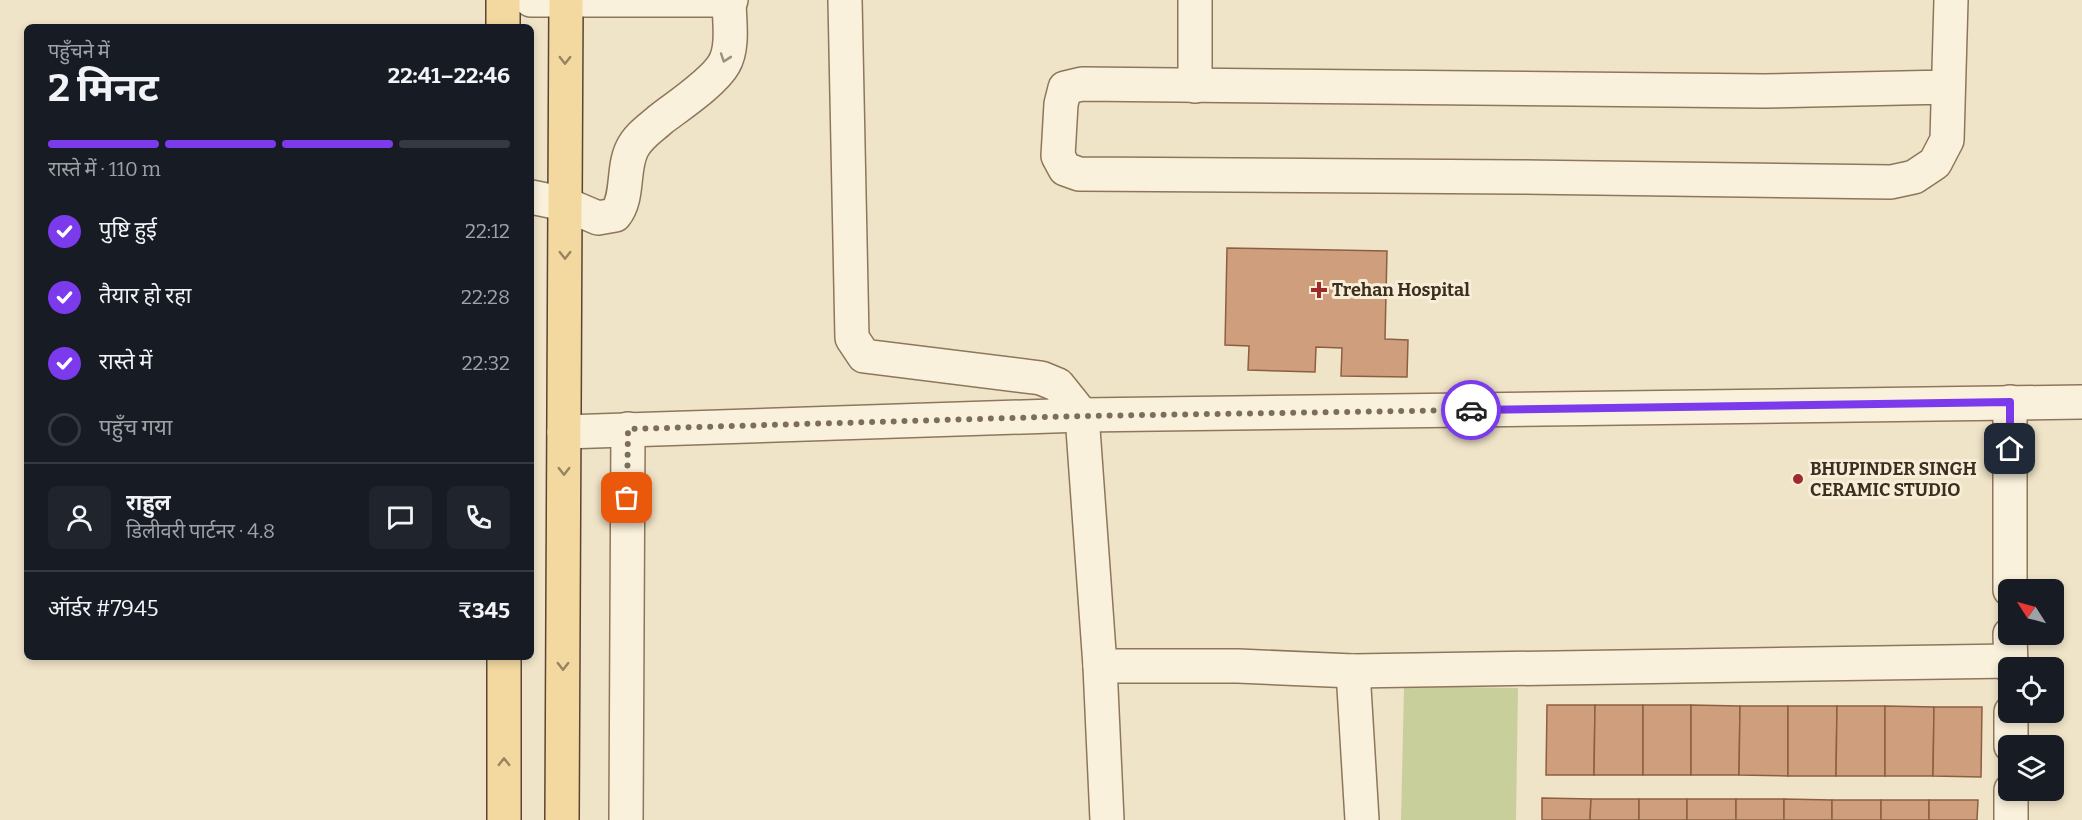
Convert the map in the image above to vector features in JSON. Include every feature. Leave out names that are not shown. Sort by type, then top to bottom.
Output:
[{"type":"main road","points":[[503,0],[503,24]]},
{"type":"main road","points":[[562,820],[566,1]]},
{"type":"main road","points":[[504,660],[504,820]]},
{"type":"street","points":[[531,0],[730,0],[729,40],[725,64],[713,78],[643,134],[632,149],[620,209],[615,215],[598,218],[565,204],[534,198]]},
{"type":"street","points":[[845,0],[852,338],[864,356],[1041,378],[1058,386],[1082,416],[1100,666],[1107,820]]},
{"type":"street","points":[[1195,86],[1196,0]]},
{"type":"street","points":[[1947,87],[1752,91],[1082,84],[1065,88],[1061,104],[1058,156],[1065,168],[1079,174],[1508,176],[1891,182],[1914,177],[1935,163],[1947,140],[1951,0]]},
{"type":"street","points":[[2010,402],[2010,579]]},
{"type":"street","points":[[564,432],[1082,416],[2082,402]]},
{"type":"street","points":[[626,820],[628,429]]},
{"type":"street","points":[[1100,666],[1238,666],[1353,671],[2011,654]]},
{"type":"street","points":[[1353,671],[1362,820]]},
{"type":"street","points":[[2011,801],[2011,820]]},
{"type":"green space","points":[[1404,686],[1518,688],[1516,820],[1401,820]]},
{"type":"building","points":[[1227,248],[1387,251],[1385,339],[1408,340],[1407,377],[1341,376],[1342,348],[1316,347],[1315,372],[1248,370],[1249,346],[1225,345]]},
{"type":"building","points":[[1547,705],[1595,705],[1594,775],[1546,775]]},
{"type":"building","points":[[1595,705],[1643,705],[1643,775],[1594,775]]},
{"type":"building","points":[[1643,705],[1691,705],[1691,775],[1643,775]]},
{"type":"building","points":[[1691,705],[1740,706],[1739,775],[1691,775]]},
{"type":"building","points":[[1740,706],[1788,706],[1788,776],[1739,775]]},
{"type":"building","points":[[1788,706],[1837,706],[1836,776],[1788,776]]},
{"type":"building","points":[[1837,706],[1885,706],[1885,776],[1836,776]]},
{"type":"building","points":[[1885,706],[1934,707],[1933,776],[1885,776]]},
{"type":"building","points":[[1934,707],[1982,707],[1981,777],[1933,776]]},
{"type":"building","points":[[1542,798],[1591,799],[1590,820],[1542,820]]},
{"type":"building","points":[[1591,799],[1639,799],[1639,820],[1590,820]]},
{"type":"building","points":[[1639,799],[1687,799],[1687,820],[1639,820]]},
{"type":"building","points":[[1687,799],[1736,799],[1736,820],[1687,820]]},
{"type":"building","points":[[1736,799],[1784,799],[1784,820],[1736,820]]},
{"type":"building","points":[[1784,799],[1832,800],[1832,820],[1784,820]]},
{"type":"building","points":[[1832,800],[1881,800],[1881,820],[1832,820]]},
{"type":"building","points":[[1881,800],[1929,800],[1929,820],[1881,820]]},
{"type":"building","points":[[1929,800],[1978,800],[1977,820],[1929,820]]},
{"type":"way so far","points":[[627,498],[628,429],[1082,416],[1471,410]]},
{"type":"place","name":"Trehan Hospital","points":[[1319,290]]},
{"type":"place","name":"BHUPINDER SINGH CERAMIC STUDIO","points":[[1798,479]]},
{"type":"route","points":[[1471,410],[2010,402],[2010,449]]}]
